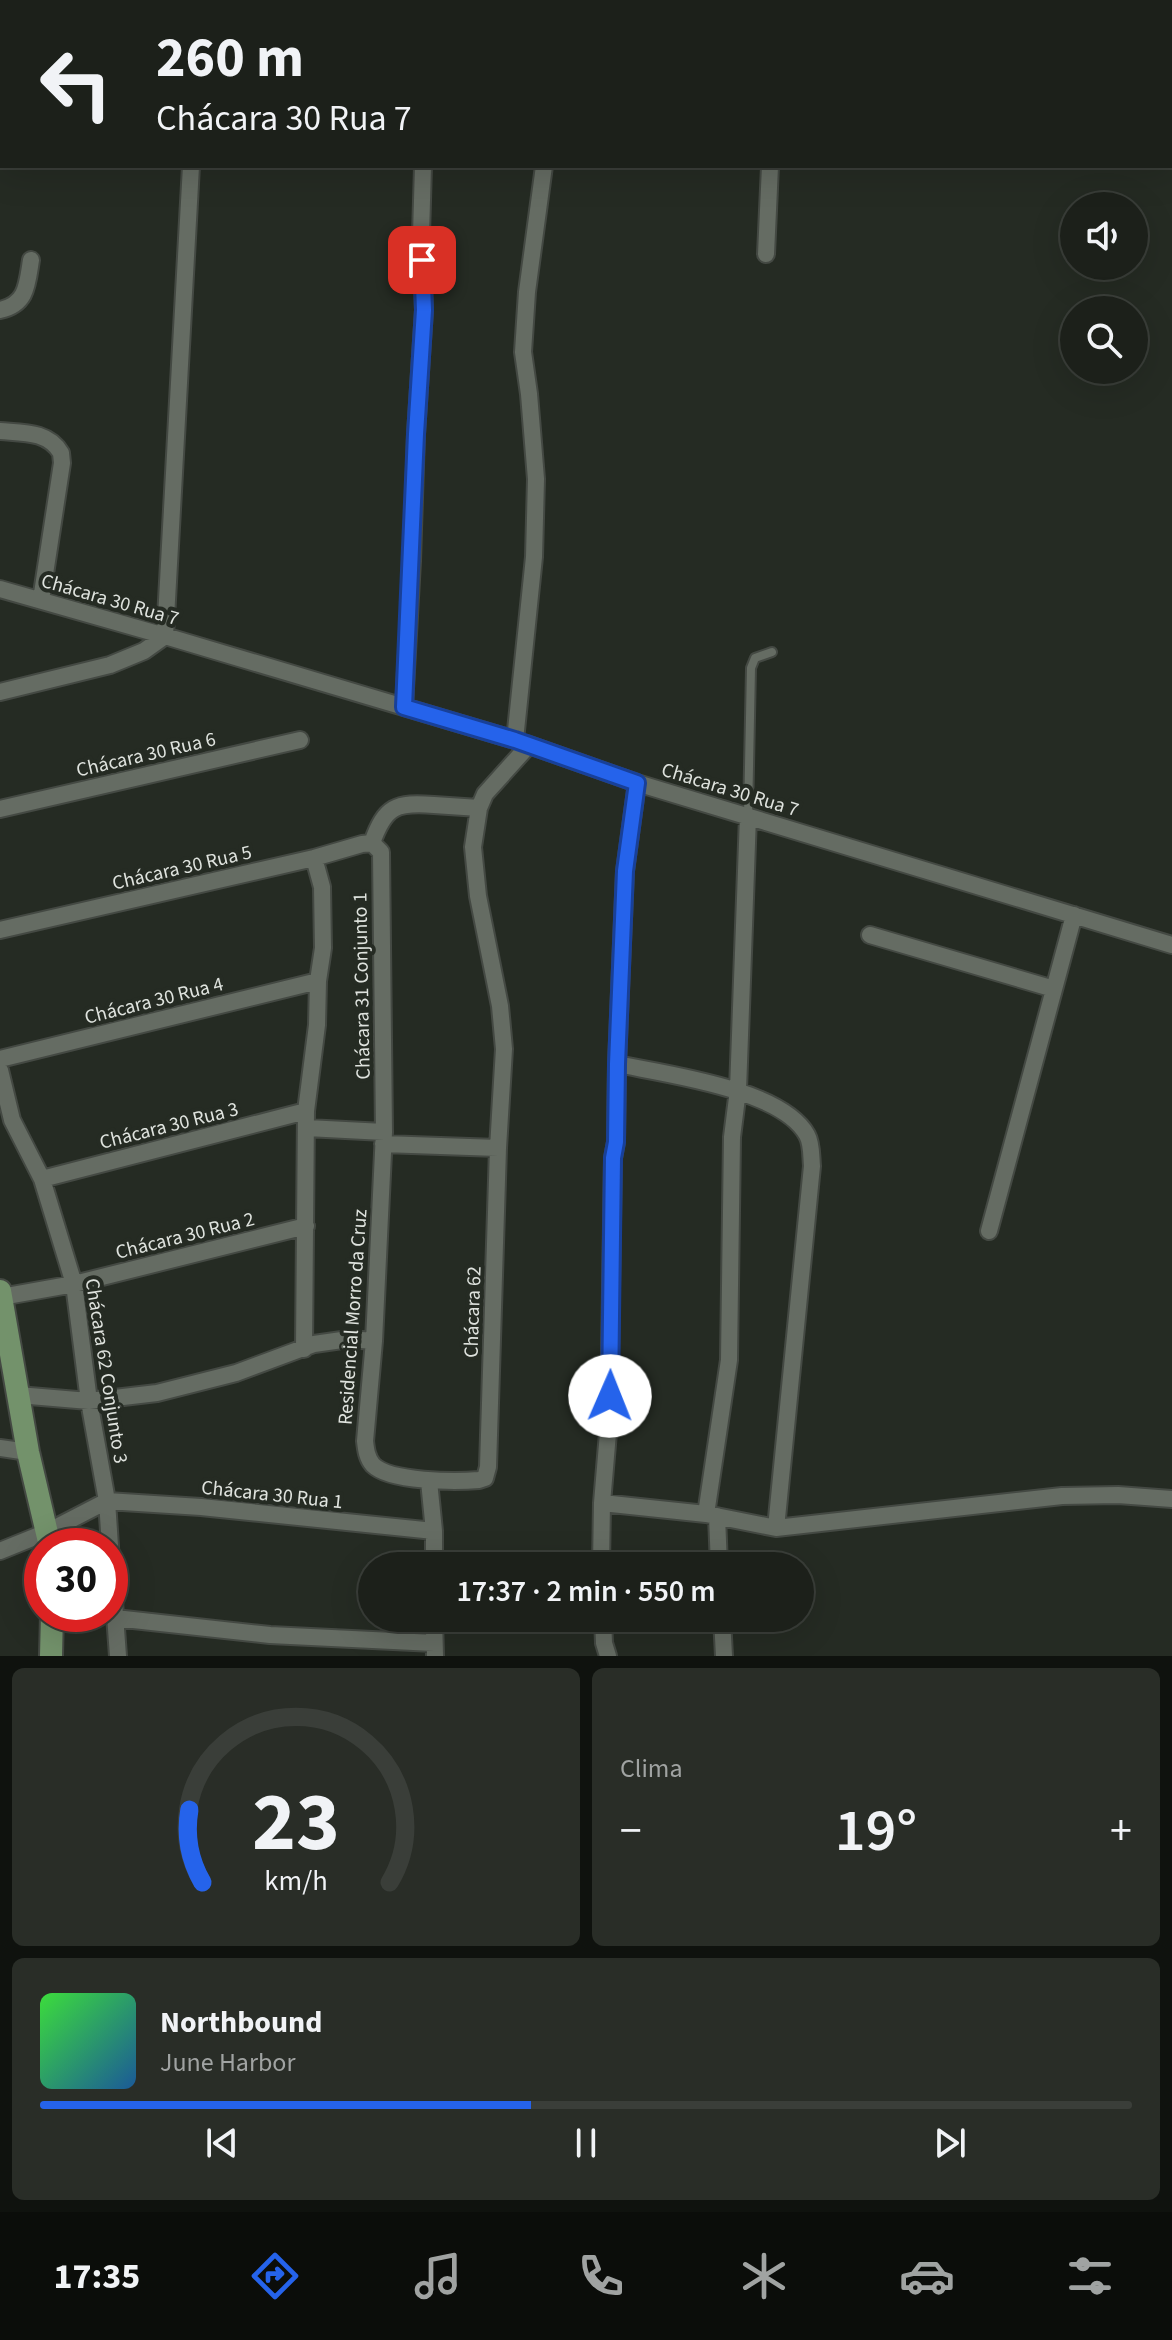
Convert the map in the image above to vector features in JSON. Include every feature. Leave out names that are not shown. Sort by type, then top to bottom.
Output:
[{"type":"main road","points":[[0,1294],[3,1332],[46,1528]]},
{"type":"main road","points":[[51,1656],[52,1632]]},
{"type":"street","points":[[0,692],[110,665],[144,651],[165,636],[191,168]]},
{"type":"street","points":[[404,707],[424,310],[421,235],[423,168]]},
{"type":"street","points":[[306,1120],[384,1138],[498,1148],[504,1049],[500,1006],[478,896],[473,847],[479,808],[485,794],[522,743],[536,479],[523,352],[527,292],[544,168]]},
{"type":"street","points":[[766,254],[770,168]]},
{"type":"street","points":[[0,310],[13,307],[23,296],[31,260]]},
{"type":"street","points":[[0,431],[34,434],[48,439],[61,453],[41,600]]},
{"type":"street","name":"Chácara 30 Rua 7","points":[[0,589],[404,707],[637,783],[1172,945]]},
{"type":"street","name":"Chácara 30 Rua 6","points":[[0,809],[300,740]]},
{"type":"street","points":[[601,1552],[609,1421],[613,1158],[625,871],[637,783]]},
{"type":"street","points":[[372,843],[379,822],[405,803],[479,808]]},
{"type":"street","points":[[717,1552],[712,1515],[729,1360],[732,1137],[738,1090],[748,816]]},
{"type":"street","name":"Chácara 30 Rua 5","points":[[0,930],[372,843]]},
{"type":"street","name":"Chácara 31 Conjunto 1","points":[[372,843],[381,852],[384,1138]]},
{"type":"street","points":[[304,1349],[306,1120],[317,1025],[324,918],[322,887],[314,858]]},
{"type":"street","points":[[989,1231],[1074,915]]},
{"type":"street","points":[[870,935],[1054,989]]},
{"type":"street","name":"Chácara 30 Rua 4","points":[[0,1059],[318,981]]},
{"type":"street","points":[[617,1064],[738,1090],[790,1116],[807,1134],[812,1166],[776,1528]]},
{"type":"street","name":"Chácara 62 Conjunto 3","points":[[0,1070],[5,1110],[42,1179],[74,1284],[109,1528]]},
{"type":"street","name":"Chácara 30 Rua 3","points":[[42,1179],[306,1120]]},
{"type":"street","name":"Residencial Morro da Cruz","points":[[384,1138],[374,1341],[365,1441],[367,1456],[379,1469],[429,1481],[475,1481],[485,1478]]},
{"type":"street","name":"Chácara 62","points":[[485,1478],[488,1467],[498,1148]]},
{"type":"street","name":"Chácara 30 Rua 2","points":[[0,1294],[74,1284],[306,1226]]},
{"type":"street","points":[[18,1395],[89,1401],[157,1393],[236,1373],[331,1340],[374,1341]]},
{"type":"street","points":[[0,1448],[28,1452]]},
{"type":"street","points":[[429,1481],[434,1552]]},
{"type":"street","points":[[602,1503],[712,1515],[776,1528],[1062,1496],[1118,1495],[1172,1499]]},
{"type":"street","points":[[66,1528],[107,1501]]},
{"type":"street","name":"Chácara 30 Rua 1","points":[[107,1501],[201,1507],[434,1531]]},
{"type":"street","points":[[0,1551],[24,1545]]},
{"type":"street","points":[[128,1619],[434,1650]]},
{"type":"street","name":"Chácara 62 Conjunto 3","points":[[116,1632],[118,1656]]},
{"type":"street","points":[[604,1632],[608,1656]]},
{"type":"street","points":[[723,1632],[724,1656]]},
{"type":"lane","points":[[748,816],[751,668],[755,658],[772,652]]},
{"type":"route","points":[[422,260],[424,310],[404,707],[515,740],[637,783],[625,871],[613,1158],[610,1396]]}]
